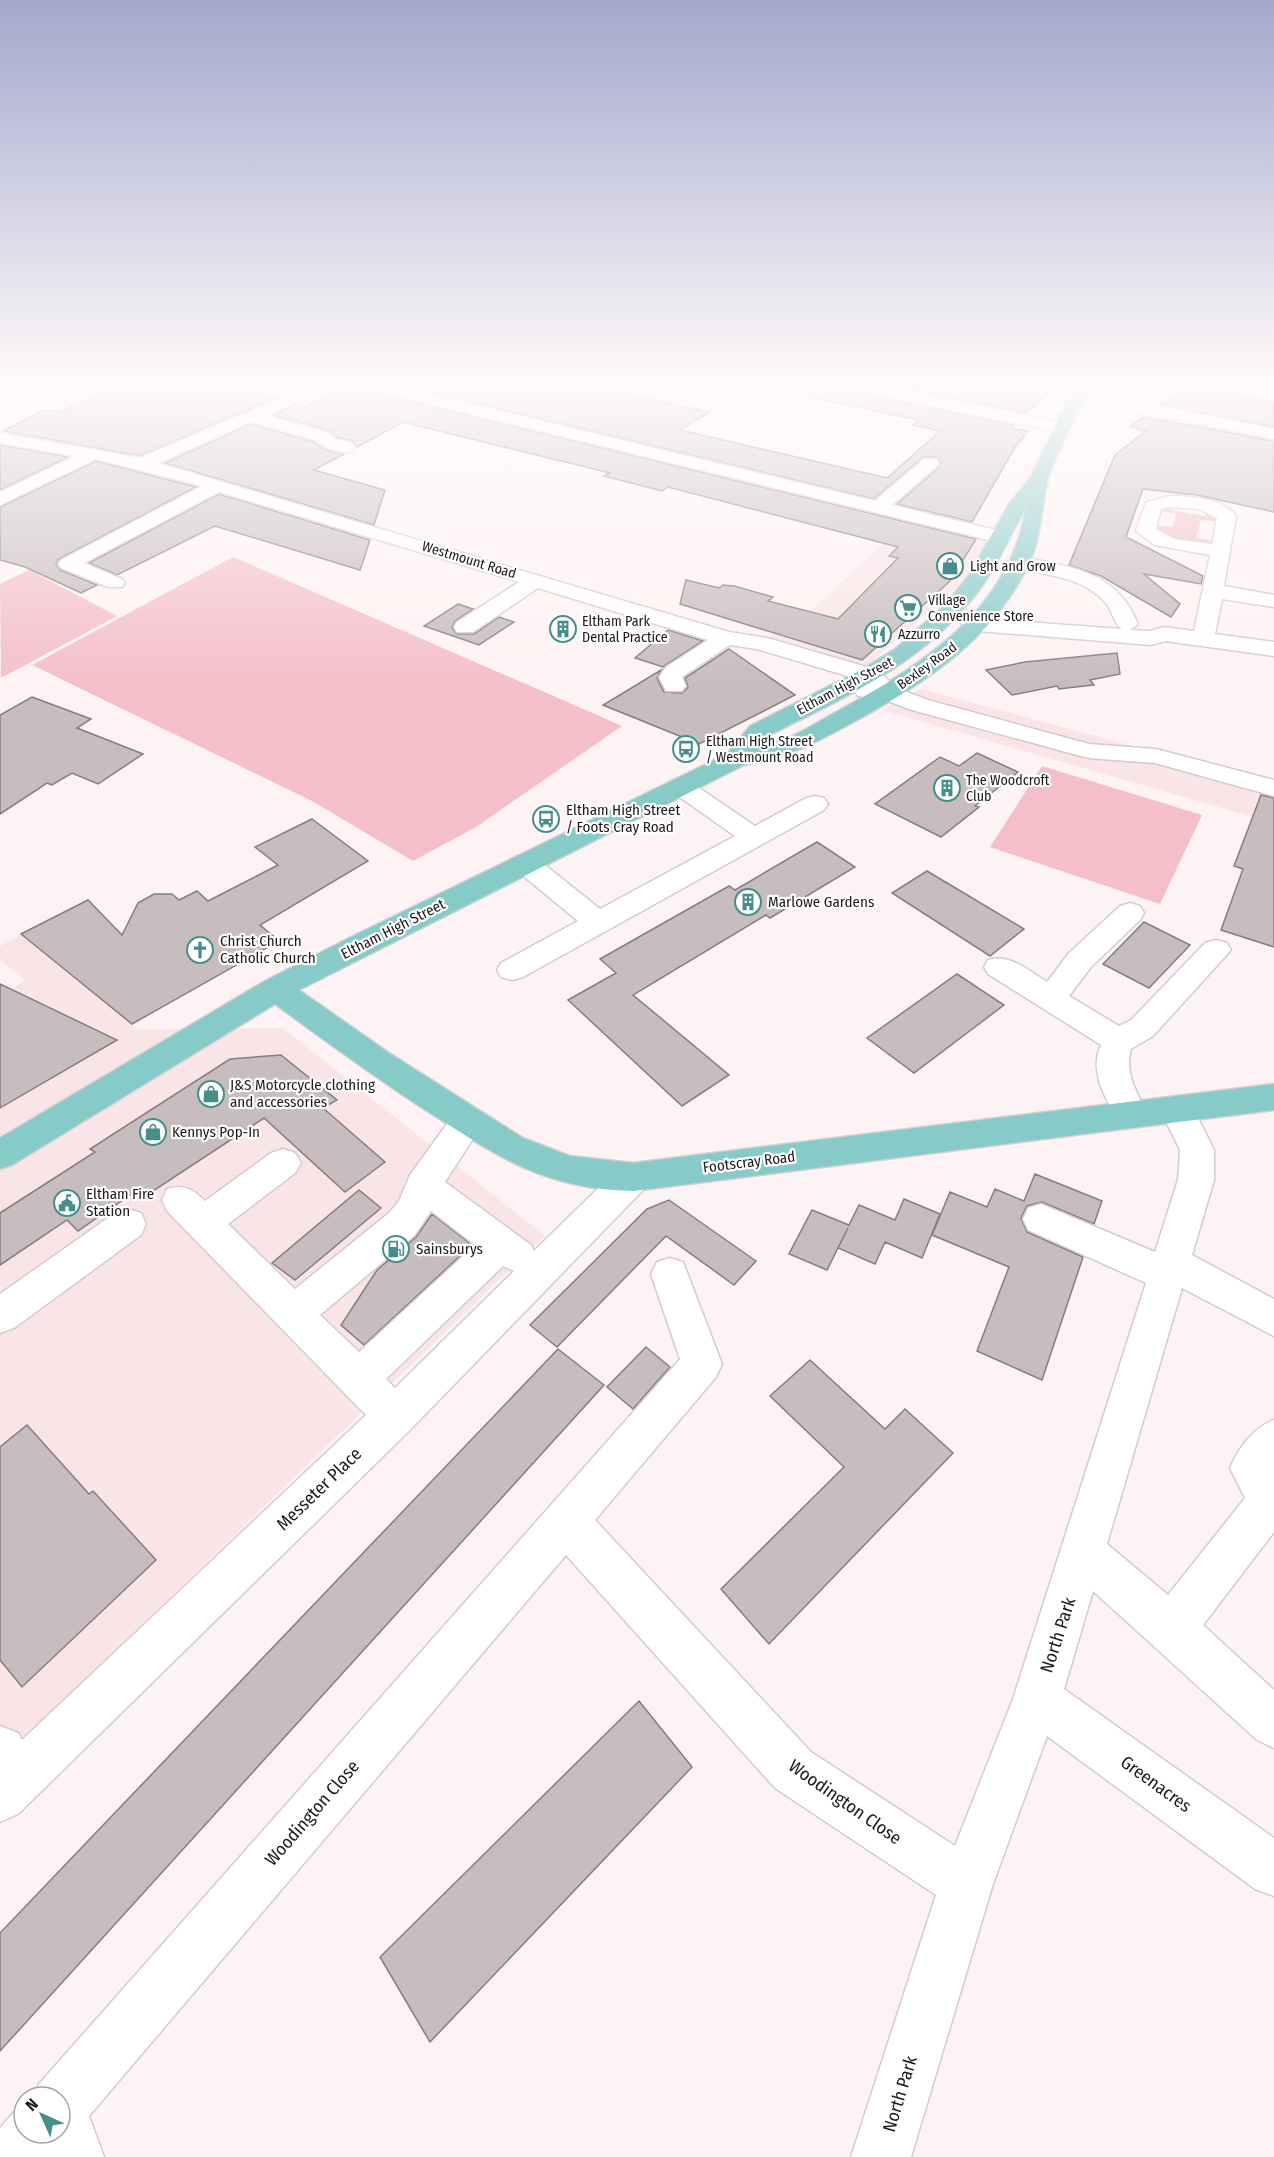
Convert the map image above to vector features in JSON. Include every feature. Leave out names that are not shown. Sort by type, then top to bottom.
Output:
[{"type":"main road","name":"Bexley Road","points":[[952,609],[978,577],[1018,504],[1034,485]]},
{"type":"main road","name":"Bexley Road","points":[[889,693],[943,657],[985,618],[1021,563],[1037,507],[1039,485]]},
{"type":"main road","name":"Eltham High Street","points":[[736,759],[759,731],[869,675],[903,654],[952,609]]},
{"type":"main road","name":"Eltham High Street","points":[[0,1155],[276,989],[680,786],[736,759],[785,748],[889,693]]},
{"type":"main road","name":"Footscray Road","points":[[276,989],[467,1122],[534,1161],[560,1170],[599,1177],[633,1177],[1274,1097]]},
{"type":"street","points":[[0,499],[30,485]]},
{"type":"street","points":[[116,583],[68,564],[218,485]]},
{"type":"street","name":"Westmount Road","points":[[218,485],[726,638],[759,643],[869,675],[889,693]]},
{"type":"street","points":[[786,485],[1001,537]]},
{"type":"street","points":[[879,507],[904,485]]},
{"type":"street","points":[[1203,638],[1221,551]]},
{"type":"street","points":[[1021,563],[1056,569],[1098,586],[1114,597],[1124,609],[1127,624]]},
{"type":"street","points":[[465,627],[537,580]]},
{"type":"street","points":[[1214,591],[1274,601]]},
{"type":"street","points":[[952,609],[985,618],[1151,638],[1164,634],[1203,638],[1274,649]]},
{"type":"street","points":[[985,618],[1127,624],[1152,627],[1164,634]]},
{"type":"street","points":[[674,686],[670,677],[674,672],[726,638]]},
{"type":"street","name":"Westmount Road","points":[[726,638],[746,652],[842,689],[889,693]]},
{"type":"street","points":[[889,693],[920,705],[1088,751],[1156,756],[1274,788]]},
{"type":"street","points":[[680,786],[754,837]]},
{"type":"street","points":[[512,970],[815,804]]},
{"type":"street","points":[[525,863],[598,923]]},
{"type":"street","points":[[1050,998],[1080,960],[1130,913]]},
{"type":"street","points":[[1131,1114],[1110,1070],[1113,1052],[1119,1041],[1142,1028],[1216,950]]},
{"type":"street","points":[[999,967],[1119,1041]]},
{"type":"street","name":"North Park","points":[[881,2157],[966,1884],[1037,1699],[1196,1180],[1197,1150],[1177,1109]]},
{"type":"street","points":[[293,1314],[402,1224],[414,1209],[423,1185],[467,1122]]},
{"type":"street","points":[[284,1163],[191,1212],[395,1416]]},
{"type":"street","name":"Messeter Place","points":[[6,1775],[395,1416],[633,1177]]},
{"type":"street","points":[[423,1185],[538,1272]]},
{"type":"street","points":[[1041,1219],[1170,1269],[1272,1314]]},
{"type":"street","points":[[0,1316],[128,1224]]},
{"type":"street","points":[[358,1379],[501,1244]]},
{"type":"street","name":"Woodington Close","points":[[72,2091],[702,1364],[670,1274]]},
{"type":"street","points":[[1171,1628],[1271,1500],[1251,1468],[1274,1440]]},
{"type":"street","name":"Woodington Close","points":[[565,1521],[793,1770],[966,1884]]},
{"type":"street","points":[[1083,1553],[1171,1628],[1274,1723]]},
{"type":"street","name":"Greenacres","points":[[1037,1699],[1274,1870]]},
{"type":"street","points":[[14,2157],[24,2145]]},
{"type":"shaded area","points":[[1172,505],[1171,510],[1205,516],[1207,510],[1219,517],[1218,522],[1201,520],[1196,538],[1213,541],[1182,542],[1153,532],[1155,525],[1173,527],[1176,514],[1160,511],[1161,508]]},
{"type":"shaded area","points":[[931,523],[990,537],[973,567],[956,587],[870,663],[864,666],[767,640],[803,608],[811,611],[891,536],[921,532]]},
{"type":"shaded area","points":[[233,557],[622,726],[476,827],[413,861],[312,801],[32,665]]},
{"type":"shaded area","points":[[29,570],[117,616],[1,678],[0,584]]},
{"type":"shaded area","points":[[921,689],[1274,784],[1274,823],[882,710]]},
{"type":"shaded area","points":[[1042,766],[1202,815],[1160,904],[990,847]]},
{"type":"shaded area","points":[[21,934],[137,1029],[283,1028],[545,1236],[0,1761],[0,998],[25,980],[0,960],[0,946]]},
{"type":"building","points":[[0,485],[11,485],[0,490]]},
{"type":"building","points":[[47,485],[187,485],[196,487],[59,559],[56,564],[60,570],[97,585],[81,593],[25,567],[0,560],[0,507]]},
{"type":"building","points":[[238,485],[366,485],[385,490],[374,525]]},
{"type":"building","points":[[637,485],[752,485],[976,539],[950,581],[862,660],[680,604],[686,580],[719,588],[723,585],[734,586],[773,597],[768,601],[838,619],[898,558],[889,556],[898,547],[668,487],[662,491]]},
{"type":"building","points":[[814,485],[891,485],[874,499]]},
{"type":"building","points":[[919,485],[993,485],[972,522],[897,504]]},
{"type":"building","points":[[1103,485],[1274,485],[1274,512],[1197,495],[1143,489],[1126,537],[1203,576],[1201,584],[1144,574],[1180,604],[1171,617],[1101,576],[1069,565]]},
{"type":"building","points":[[219,494],[370,540],[360,570],[215,526],[117,575],[89,563]]},
{"type":"building","points":[[458,604],[473,609],[455,621],[452,628],[457,634],[474,634],[499,617],[514,622],[479,645],[424,626]]},
{"type":"building","points":[[668,630],[703,641],[663,667],[635,658]]},
{"type":"building","points":[[729,649],[795,695],[699,744],[603,705],[661,670],[657,678],[664,692],[682,693],[688,687],[685,678]]},
{"type":"building","points":[[1117,653],[1120,674],[1090,680],[1094,685],[1059,689],[1057,686],[1012,695],[986,670],[1025,662]]},
{"type":"building","points":[[32,697],[91,719],[77,728],[143,754],[98,784],[72,773],[52,785],[47,783],[0,814],[0,715]]},
{"type":"building","name":"The Woodcroft Club","points":[[977,753],[1018,772],[941,837],[875,804],[940,757],[959,766]]},
{"type":"building","points":[[1261,795],[1274,798],[1274,947],[1221,930],[1243,869],[1234,866]]},
{"type":"building","points":[[312,819],[368,861],[260,925],[279,941],[132,1024],[21,934],[88,900],[122,935],[138,903],[154,894],[172,894],[179,900],[197,891],[208,901],[278,865],[255,847]]},
{"type":"building","points":[[817,842],[855,867],[770,918],[766,915],[633,995],[729,1075],[682,1106],[568,1000],[616,973],[600,959],[729,886],[735,890]]},
{"type":"building","name":"Marlowe Gardens","points":[[927,871],[1024,929],[990,956],[892,893]]},
{"type":"building","points":[[1144,922],[1190,945],[1149,988],[1103,964]]},
{"type":"building","points":[[957,974],[1004,1005],[914,1073],[867,1038]]},
{"type":"building","points":[[0,984],[117,1040],[0,1108]]},
{"type":"building","points":[[281,1055],[337,1100],[323,1108],[385,1162],[345,1192],[264,1118],[144,1197],[133,1193],[78,1231],[67,1220],[0,1265],[0,1213],[95,1152],[90,1149],[230,1059]]},
{"type":"building","points":[[1035,1174],[1102,1201],[1094,1224],[1042,1202],[1027,1206],[1021,1218],[1027,1232],[1083,1257],[1042,1380],[977,1351],[1009,1267],[932,1235],[950,1192],[987,1207],[995,1189],[1024,1201]]},
{"type":"building","points":[[359,1190],[381,1208],[295,1280],[272,1263]]},
{"type":"building","points":[[904,1199],[940,1214],[922,1258],[885,1242],[875,1264],[838,1248],[827,1270],[789,1254],[812,1210],[849,1225],[859,1205],[895,1220]]},
{"type":"building","points":[[669,1200],[756,1261],[734,1285],[666,1236],[557,1347],[530,1325],[647,1209]]},
{"type":"building","points":[[432,1214],[472,1245],[364,1345],[341,1325],[377,1270],[416,1237]]},
{"type":"building","points":[[646,1347],[670,1367],[633,1409],[607,1387]]},
{"type":"building","points":[[558,1349],[604,1385],[0,2051],[0,1933]]},
{"type":"building","points":[[810,1360],[885,1429],[905,1409],[953,1453],[769,1644],[721,1589],[844,1467],[770,1396]]},
{"type":"building","points":[[27,1425],[89,1494],[93,1491],[156,1560],[22,1687],[0,1660],[0,1447]]},
{"type":"building","points":[[639,1701],[692,1767],[430,2042],[380,1957]]},
{"type":"place","name":"Light and Grow","points":[[950,566]]},
{"type":"place","name":"Village Convenience Store","points":[[908,608]]},
{"type":"place","name":"Eltham Park Dental Practice","points":[[563,629]]},
{"type":"place","name":"Azzurro","points":[[878,634]]},
{"type":"place","name":"Eltham High Street / Westmount Road","points":[[686,749]]},
{"type":"place","name":"The Woodcroft Club","points":[[947,788]]},
{"type":"place","name":"Eltham High Street / Foots Cray Road","points":[[546,819]]},
{"type":"place","name":"Marlowe Gardens","points":[[748,902]]},
{"type":"place","name":"Christ Church Catholic Church","points":[[200,950]]},
{"type":"place","name":"J&S Motorcycle clothing and accessories","points":[[211,1094]]},
{"type":"place","name":"Kennys Pop-In","points":[[153,1132]]},
{"type":"place","name":"Eltham Fire Station","points":[[67,1203]]},
{"type":"place","name":"Sainsburys","points":[[396,1249]]}]
